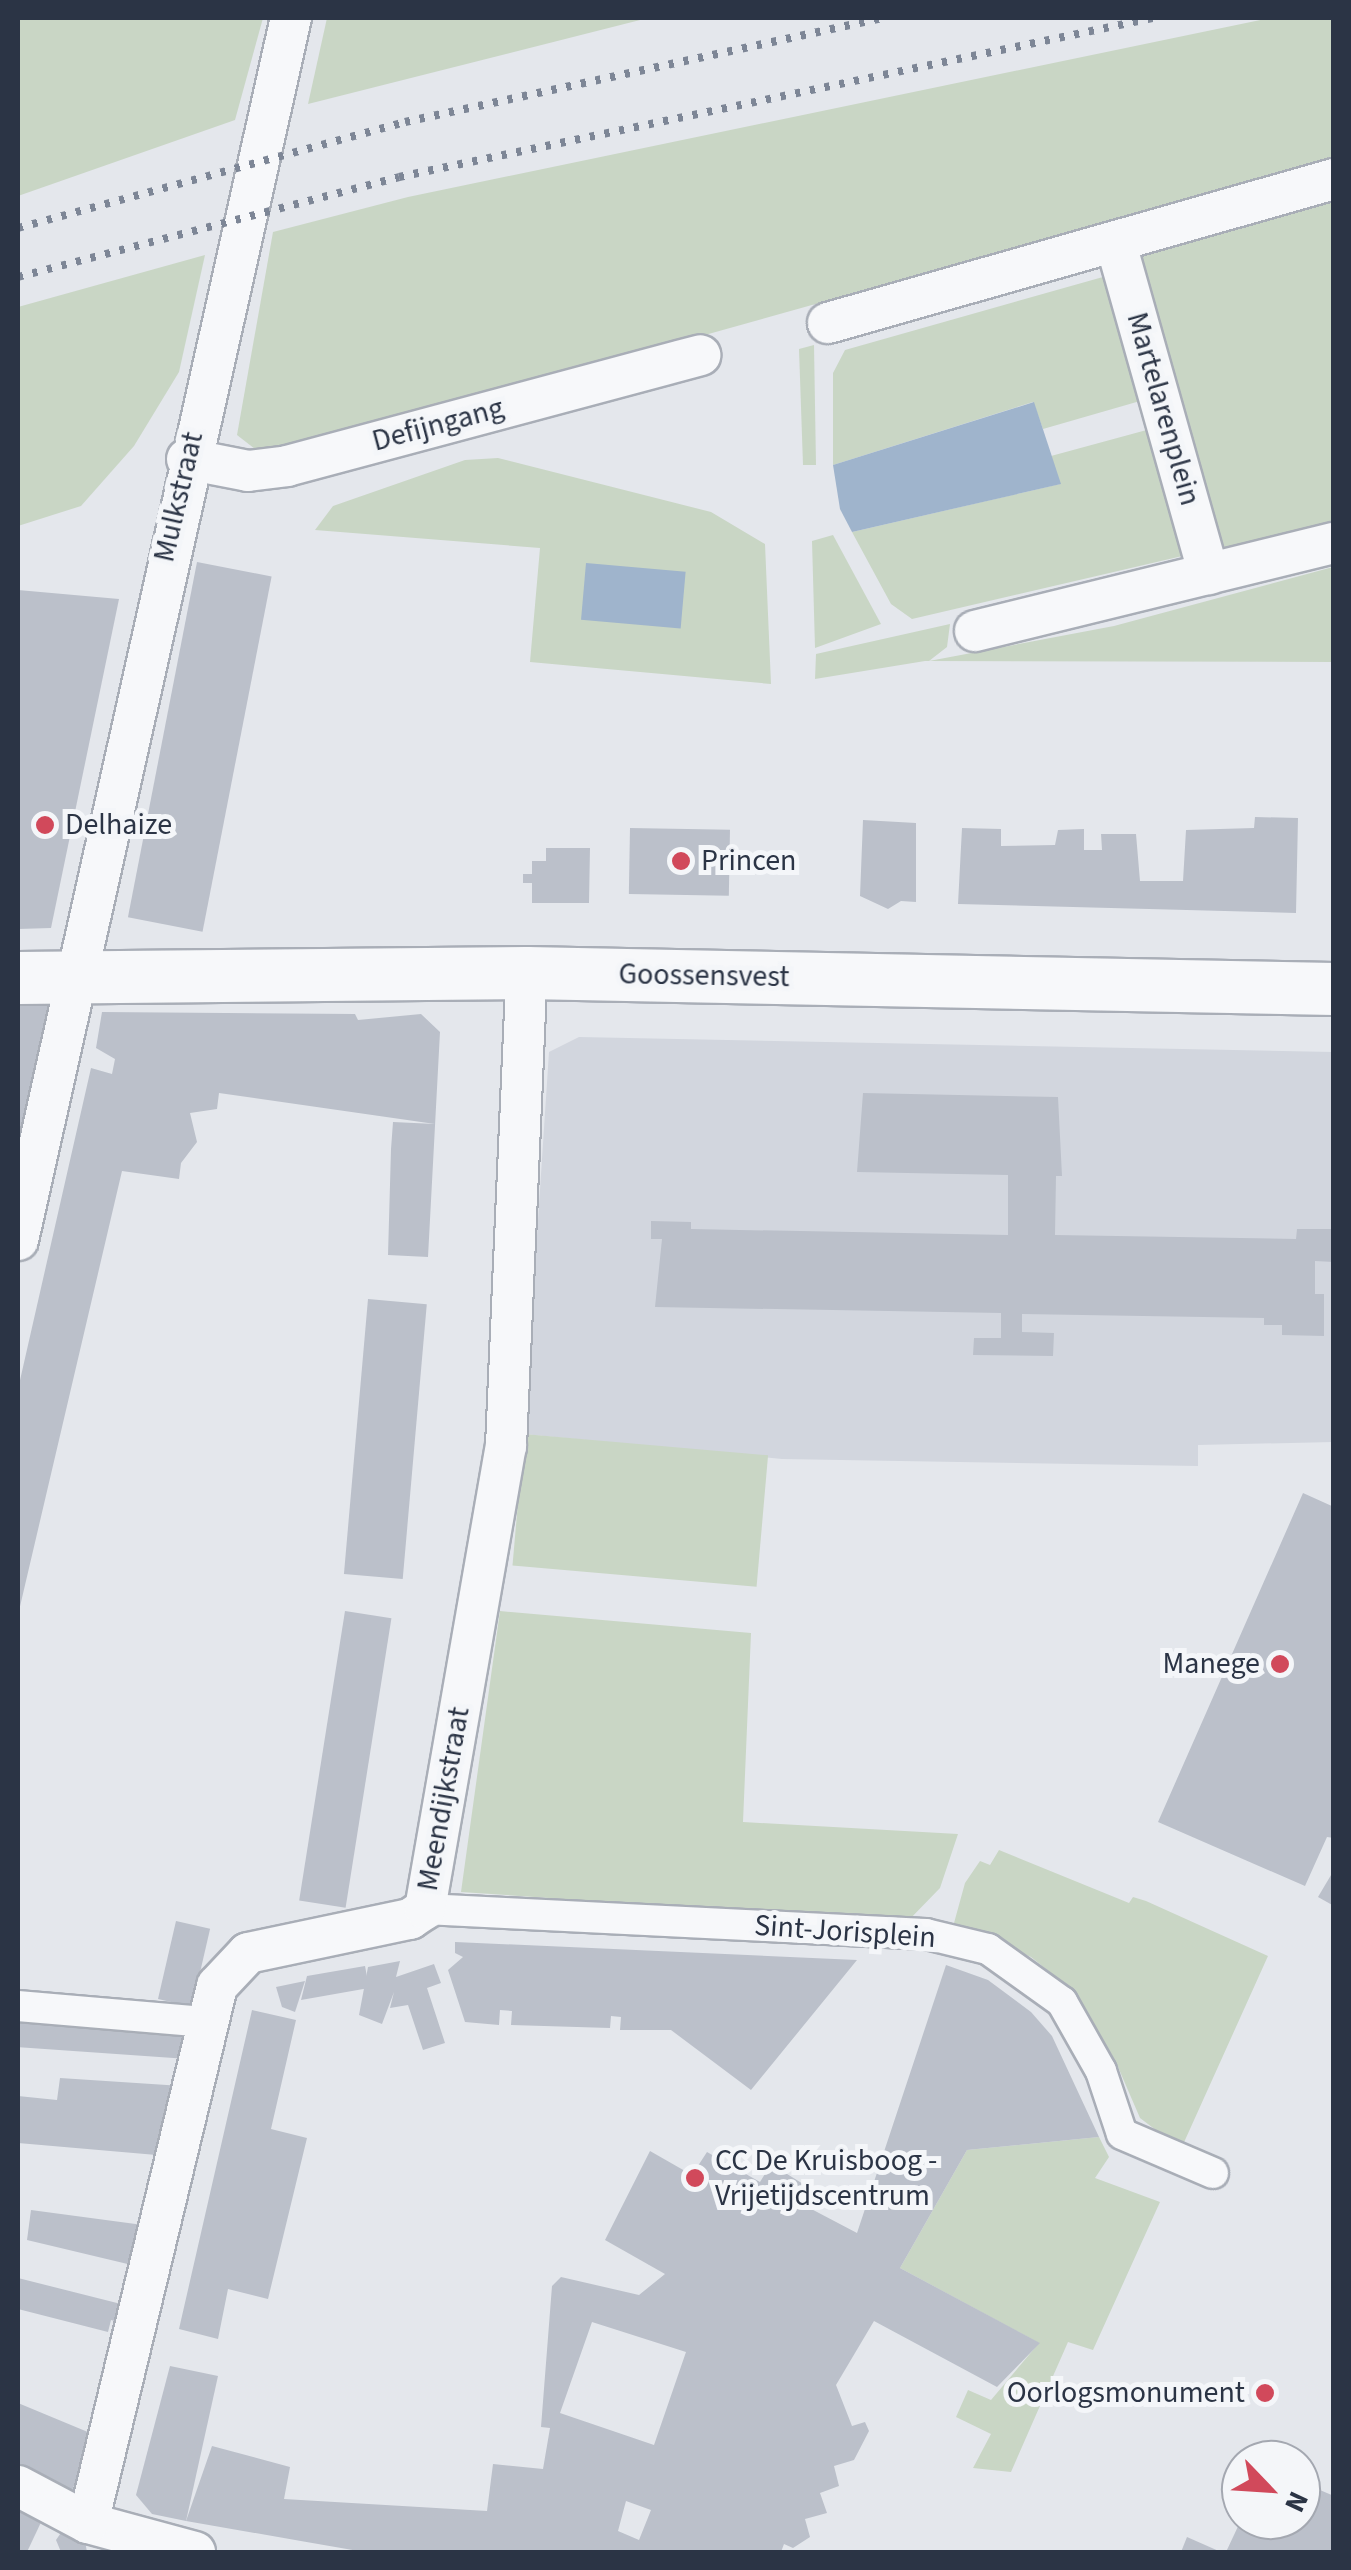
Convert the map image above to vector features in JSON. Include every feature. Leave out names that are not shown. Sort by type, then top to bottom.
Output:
[{"type":"street","name":"Mulkstraat","points":[[18,1240],[188,459],[291,18]]},
{"type":"street","points":[[828,323],[1334,179]]},
{"type":"street","name":"Martelarenplein","points":[[1116,244],[1210,574]]},
{"type":"street","name":"Defijngang","points":[[188,459],[248,471],[287,466],[693,356]]},
{"type":"street","points":[[975,631],[1334,543]]},
{"type":"street","name":"Goossensvest","points":[[18,978],[527,973],[1334,989]]},
{"type":"street","name":"Meendijkstraat","points":[[109,2536],[206,2022],[218,1986],[248,1954],[410,1919],[425,1909],[506,1446],[527,973]]},
{"type":"street","name":"Sint-Jorisplein","points":[[425,1909],[926,1934],[988,1949],[1062,2002],[1101,2070],[1122,2134],[1214,2173]]},
{"type":"street","points":[[18,2006],[206,2022]]},
{"type":"street","points":[[18,2486],[109,2536],[196,2552]]},
{"type":"shaded area","points":[[579,1037],[1333,1052],[1333,1442],[1198,1445],[1198,1466],[782,1459],[524,1434],[549,1052]]},
{"type":"green space","points":[[18,18],[263,18],[235,120],[18,196]]},
{"type":"green space","points":[[327,18],[648,18],[308,104]]},
{"type":"green space","points":[[1270,18],[1333,18],[1333,159],[387,424],[259,452],[237,435],[273,232],[408,197]]},
{"type":"green space","points":[[1333,197],[1333,529],[1222,556],[1139,252]]},
{"type":"green space","points":[[205,255],[179,372],[134,446],[81,506],[18,526],[18,307]]},
{"type":"green space","points":[[1110,275],[1147,399],[1043,429],[1033,402],[833,465],[833,373],[845,350]]},
{"type":"green space","points":[[814,345],[816,465],[803,465],[799,349]]},
{"type":"green space","points":[[1154,428],[1191,554],[912,619],[891,604],[852,532],[1060,484],[1051,456]]},
{"type":"green space","points":[[498,458],[711,512],[765,544],[771,684],[530,662],[540,548],[315,530],[333,506],[465,460]]},
{"type":"green space","points":[[833,535],[881,624],[815,648],[812,541]]},
{"type":"green space","points":[[1333,567],[1333,662],[925,661],[815,679],[816,654],[950,624],[947,647],[929,661],[1114,626]]},
{"type":"green space","points":[[524,1434],[768,1455],[757,1587],[512,1565]]},
{"type":"green space","points":[[500,1611],[751,1633],[743,1822],[958,1834],[940,1888],[907,1922],[461,1892]]},
{"type":"green space","points":[[999,1850],[1129,1903],[1133,1897],[1146,1901],[1268,1956],[1181,2149],[1140,2118],[1115,2060],[1071,1989],[1031,1957],[954,1923],[965,1883],[980,1861],[990,1865]]},
{"type":"green space","points":[[1099,2137],[1109,2157],[1095,2178],[1160,2202],[1093,2350],[1068,2342],[1011,2472],[973,2468],[991,2434],[956,2417],[968,2390],[991,2400],[1039,2343],[900,2268],[967,2150]]},
{"type":"water","points":[[1034,402],[1061,484],[852,532],[840,509],[833,465]]},
{"type":"water","points":[[586,563],[686,572],[681,628],[581,620]]},
{"type":"building","points":[[197,562],[272,577],[203,932],[128,917]]},
{"type":"building","name":"Delhaize","points":[[18,590],[119,599],[51,928],[18,929]]},
{"type":"building","points":[[1255,817],[1298,818],[1296,913],[958,904],[962,828],[1001,829],[1001,846],[1055,845],[1058,830],[1084,829],[1084,850],[1102,850],[1101,834],[1136,834],[1140,881],[1183,881],[1186,830],[1254,828]]},
{"type":"building","points":[[863,820],[916,823],[916,902],[901,901],[888,909],[860,896]]},
{"type":"building","name":"Princen","points":[[630,828],[730,830],[729,896],[629,894]]},
{"type":"building","points":[[546,848],[590,848],[589,903],[532,903],[532,883],[523,883],[523,874],[532,874],[532,861],[546,861]]},
{"type":"building","points":[[18,1000],[50,1001],[19,1135],[18,1135]]},
{"type":"building","points":[[102,1012],[355,1014],[358,1020],[421,1014],[440,1032],[428,1257],[388,1255],[391,1149],[393,1122],[435,1124],[219,1093],[217,1109],[190,1113],[197,1142],[181,1163],[179,1179],[122,1171],[18,1615],[18,1389],[91,1068],[112,1074],[115,1059],[96,1048]]},
{"type":"building","points":[[863,1093],[1058,1097],[1062,1176],[1056,1176],[1055,1235],[1296,1239],[1297,1229],[1334,1229],[1334,1262],[1315,1261],[1315,1294],[1324,1294],[1324,1336],[1282,1335],[1282,1325],[1264,1325],[1264,1318],[1022,1314],[1022,1332],[1054,1333],[1053,1356],[973,1355],[974,1338],[1001,1338],[1001,1313],[655,1307],[662,1239],[651,1239],[651,1221],[691,1222],[691,1229],[1008,1235],[1008,1175],[857,1172]]},
{"type":"building","points":[[368,1299],[427,1304],[403,1579],[344,1574]]},
{"type":"building","name":"Manege","points":[[1303,1493],[1334,1507],[1334,1838],[1327,1837],[1305,1886],[1158,1822]]},
{"type":"building","points":[[345,1611],[391,1618],[346,1908],[299,1900]]},
{"type":"building","points":[[1334,1870],[1334,1906],[1318,1897]]},
{"type":"building","points":[[176,1921],[210,1929],[192,2007],[158,1999]]},
{"type":"building","points":[[455,1942],[857,1960],[751,2090],[671,2030],[620,2030],[621,2017],[611,2016],[610,2028],[511,2025],[512,2011],[500,2010],[499,2025],[465,2022],[448,1970],[463,1957],[455,1953]]},
{"type":"building","points":[[400,1961],[396,1977],[434,1964],[441,1983],[427,1988],[445,2043],[423,2050],[408,2005],[390,2008],[394,1992],[382,2024],[359,2015],[368,1967]]},
{"type":"building","points":[[946,1965],[988,1980],[1031,2012],[1052,2036],[1099,2137],[967,2150],[900,2268],[1040,2343],[997,2387],[874,2321],[836,2385],[852,2426],[865,2422],[869,2431],[854,2460],[834,2466],[839,2486],[820,2493],[827,2513],[805,2519],[810,2537],[793,2548],[784,2544],[781,2552],[364,2552],[186,2521],[212,2446],[290,2467],[284,2499],[487,2511],[493,2464],[543,2469],[550,2428],[541,2427],[552,2286],[561,2277],[639,2295],[665,2274],[605,2240],[650,2151],[692,2175],[707,2152],[760,2182],[771,2164],[808,2187],[798,2202],[857,2233]],"holes":[[[592,2322],[686,2352],[654,2445],[560,2413]],[[626,2501],[651,2510],[639,2540],[618,2531]]]},
{"type":"building","points":[[365,1966],[369,1988],[301,2000],[307,1976]]},
{"type":"building","points":[[305,1981],[295,2012],[282,2007],[276,1987]]},
{"type":"building","points":[[252,2010],[296,2020],[271,2129],[307,2138],[268,2299],[228,2289],[218,2339],[179,2329]]},
{"type":"building","points":[[18,2018],[183,2030],[181,2058],[18,2047]]},
{"type":"building","points":[[60,2078],[182,2086],[168,2156],[18,2143],[18,2096],[57,2100]]},
{"type":"building","points":[[31,2210],[143,2225],[136,2266],[27,2240]]},
{"type":"building","points":[[18,2278],[125,2305],[121,2323],[111,2320],[108,2332],[18,2309]]},
{"type":"building","points":[[170,2366],[218,2376],[186,2521],[152,2514],[136,2495]]},
{"type":"building","points":[[18,2403],[95,2435],[71,2493],[18,2471]]},
{"type":"building","points":[[1321,2490],[1334,2496],[1334,2552],[1226,2552],[1232,2540],[1321,2540]]},
{"type":"building","points":[[18,2506],[43,2518],[27,2552],[18,2552]]},
{"type":"building","points":[[65,2527],[84,2536],[87,2552],[61,2552],[56,2540]]},
{"type":"building","points":[[1187,2537],[1221,2552],[1181,2552]]},
{"type":"railway","points":[[18,228],[405,122],[880,18]]},
{"type":"railway","points":[[18,277],[399,177],[1153,18]]},
{"type":"place","name":"Delhaize","points":[[45,825]]},
{"type":"place","name":"Princen","points":[[681,861]]},
{"type":"place","name":"Manege","points":[[1280,1664]]},
{"type":"place","name":"CC De Kruisboog - Vrijetijdscentrum","points":[[695,2178]]},
{"type":"place","name":"Oorlogsmonument","points":[[1265,2393]]}]
